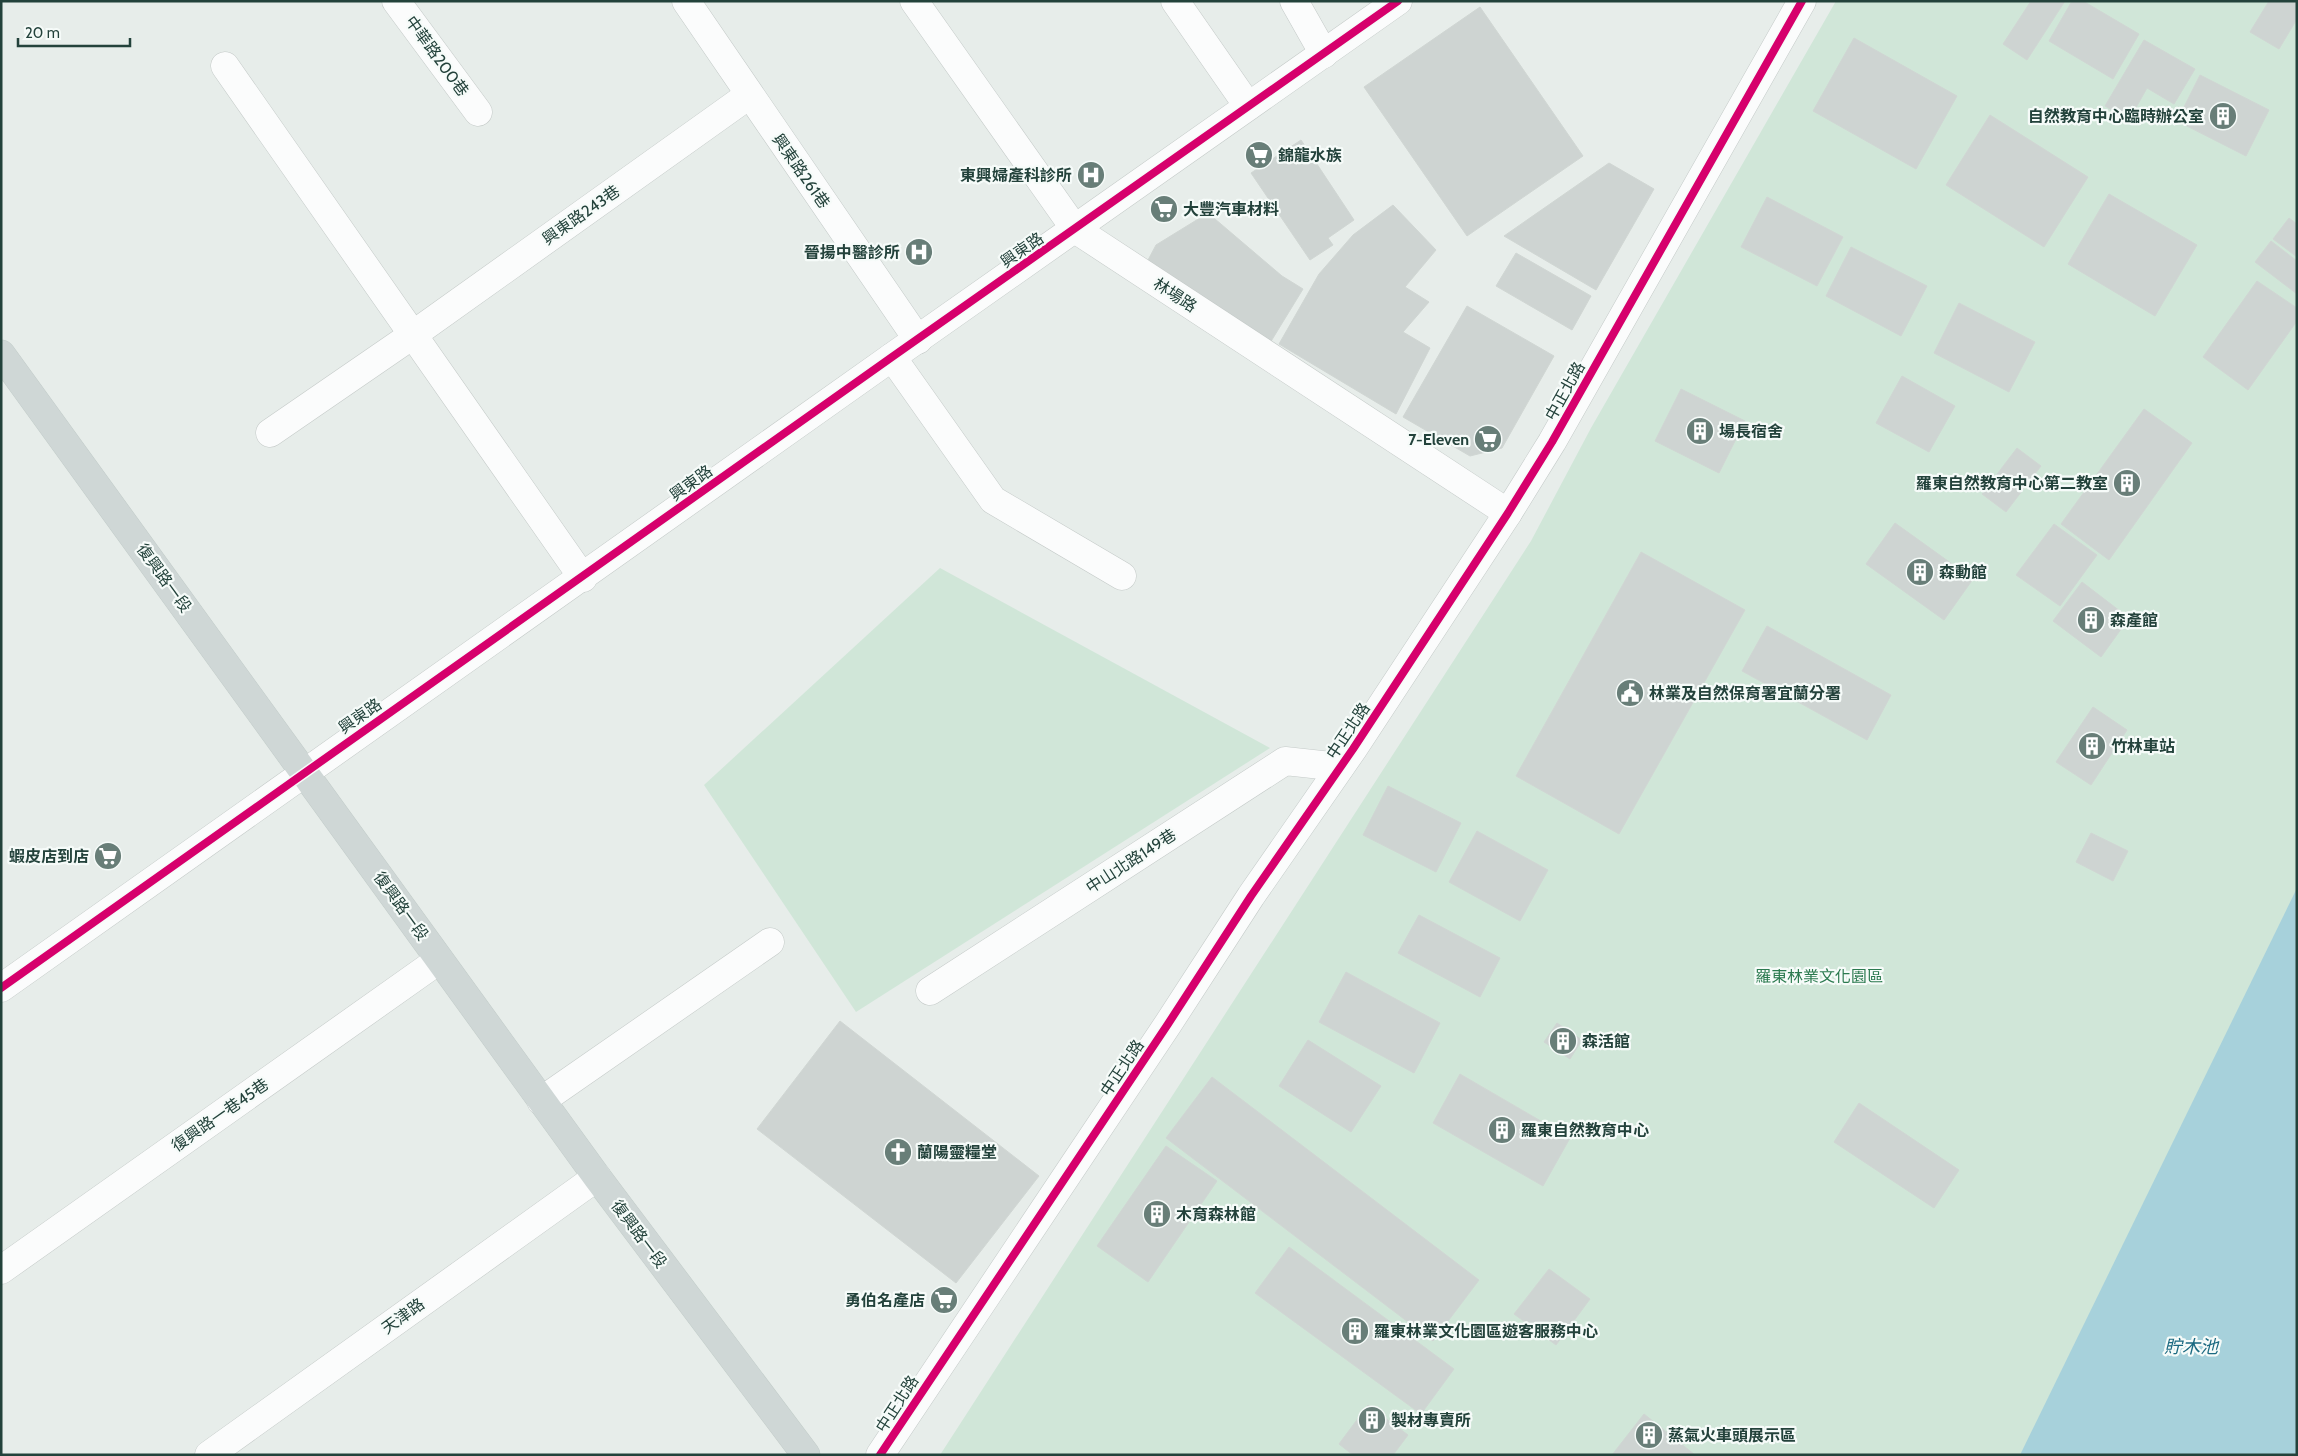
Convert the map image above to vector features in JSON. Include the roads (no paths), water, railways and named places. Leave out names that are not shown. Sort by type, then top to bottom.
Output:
[{"type":"main road","name":"復興路一段","points":[[1,354],[596,1177],[806,1455]]},
{"type":"street","name":"中華路200巷","points":[[396,1],[478,112]]},
{"type":"street","name":"興東路261巷","points":[[686,1],[918,340]]},
{"type":"street","name":"林場路","points":[[914,1],[1075,229],[1508,513]]},
{"type":"street","points":[[1175,1],[1248,106]]},
{"type":"street","points":[[1294,1],[1324,54]]},
{"type":"street","name":"興東路","points":[[1,988],[304,772],[583,578],[892,356],[918,340],[1398,1]]},
{"type":"street","name":"中正北路","points":[[880,1455],[1168,1024],[1250,896],[1340,767],[1508,513],[1552,442],[1802,1]]},
{"type":"street","points":[[225,66],[583,578]]},
{"type":"street","name":"興東路243巷","points":[[270,433],[414,334],[749,95]]},
{"type":"street","points":[[892,356],[993,500],[1122,576]]},
{"type":"street","name":"中山北路149巷","points":[[930,991],[1285,761],[1340,767]]},
{"type":"street","points":[[541,1101],[770,942]]},
{"type":"street","name":"復興路一巷45巷","points":[[1,1270],[439,960]]},
{"type":"street","name":"天津路","points":[[209,1455],[596,1177]]},
{"type":"water","name":"貯木池","points":[[2297,888],[2297,1455],[2020,1455]]},
{"type":"place","name":"自然教育中心臨時辦公室","points":[[2223,116]]},
{"type":"place","name":"錦龍水族","points":[[1259,155]]},
{"type":"place","name":"東興婦產科診所","points":[[1091,175]]},
{"type":"place","name":"大豐汽車材料","points":[[1164,209]]},
{"type":"place","name":"晉揚中醫診所","points":[[919,252]]},
{"type":"place","name":"場長宿舍","points":[[1700,431]]},
{"type":"place","name":"7-Eleven","points":[[1488,439]]},
{"type":"place","name":"羅東自然教育中心第二教室","points":[[2127,483]]},
{"type":"place","name":"森動館","points":[[1920,572]]},
{"type":"place","name":"森產館","points":[[2091,620]]},
{"type":"place","name":"林業及自然保育署宜蘭分署","points":[[1630,693]]},
{"type":"place","name":"竹林車站","points":[[2092,746]]},
{"type":"place","name":"蝦皮店到店","points":[[108,856]]},
{"type":"place","name":"森活館","points":[[1563,1041]]},
{"type":"place","name":"羅東自然教育中心","points":[[1502,1130]]},
{"type":"place","name":"蘭陽靈糧堂","points":[[898,1152]]},
{"type":"place","name":"木育森林館","points":[[1157,1214]]},
{"type":"place","name":"勇伯名產店","points":[[944,1300]]},
{"type":"place","name":"羅東林業文化園區遊客服務中心","points":[[1355,1331]]},
{"type":"place","name":"製材專賣所","points":[[1372,1420]]},
{"type":"place","name":"蒸氣火車頭展示區","points":[[1649,1435]]},
{"type":"park label","name":"羅東林業文化園區","points":[[1819,976]]}]
